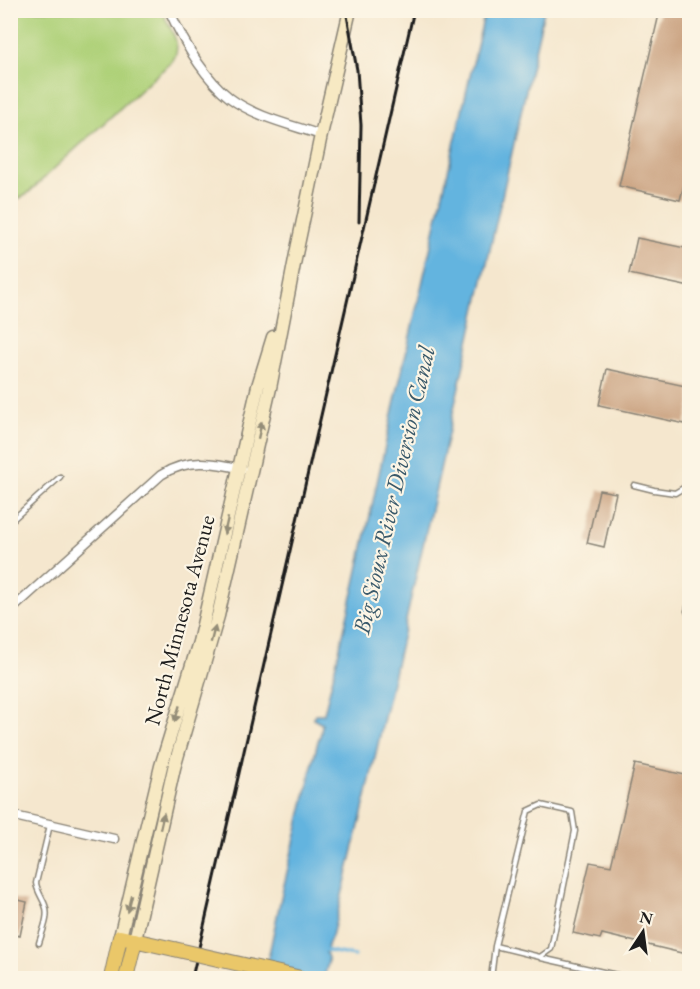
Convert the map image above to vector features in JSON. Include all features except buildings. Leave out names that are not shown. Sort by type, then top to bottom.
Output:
[{"type":"main road","name":"North Minnesota Avenue","points":[[111,978],[161,765],[199,642],[245,470],[270,388],[321,135],[351,10]]},
{"type":"main road","name":"North Minnesota Avenue","points":[[126,978],[169,789],[211,645],[245,470]]},
{"type":"main road","points":[[120,937],[301,978]]},
{"type":"street","points":[[169,10],[194,56],[230,98],[256,112],[321,135]]},
{"type":"street","points":[[10,611],[169,469],[200,462],[245,470]]},
{"type":"street","points":[[10,815],[114,839]]},
{"type":"lane","points":[[10,522],[60,477]]},
{"type":"lane","points":[[634,485],[675,493],[690,484]]},
{"type":"lane","points":[[10,596],[18,604]]},
{"type":"lane","points":[[690,599],[687,611],[690,617]]},
{"type":"lane","points":[[491,978],[495,946],[528,811],[541,805],[572,812],[575,831],[551,948],[540,957]]},
{"type":"lane","points":[[39,943],[47,908],[36,883],[50,824]]},
{"type":"lane","points":[[495,946],[630,978]]},
{"type":"green space","points":[[11,10],[162,11],[174,35],[177,48],[173,60],[168,65],[26,195],[15,200],[10,199]]},
{"type":"water","name":"Big Sioux River Diversion Canal","points":[[485,11],[544,11],[366,797],[326,953],[328,963],[324,978],[264,978],[321,733],[322,724],[313,719],[315,714],[324,714]]},
{"type":"waterway","points":[[324,950],[354,956]]},
{"type":"railway","points":[[346,10],[357,70],[361,125],[359,222]]},
{"type":"railway","points":[[192,978],[414,10]]}]
